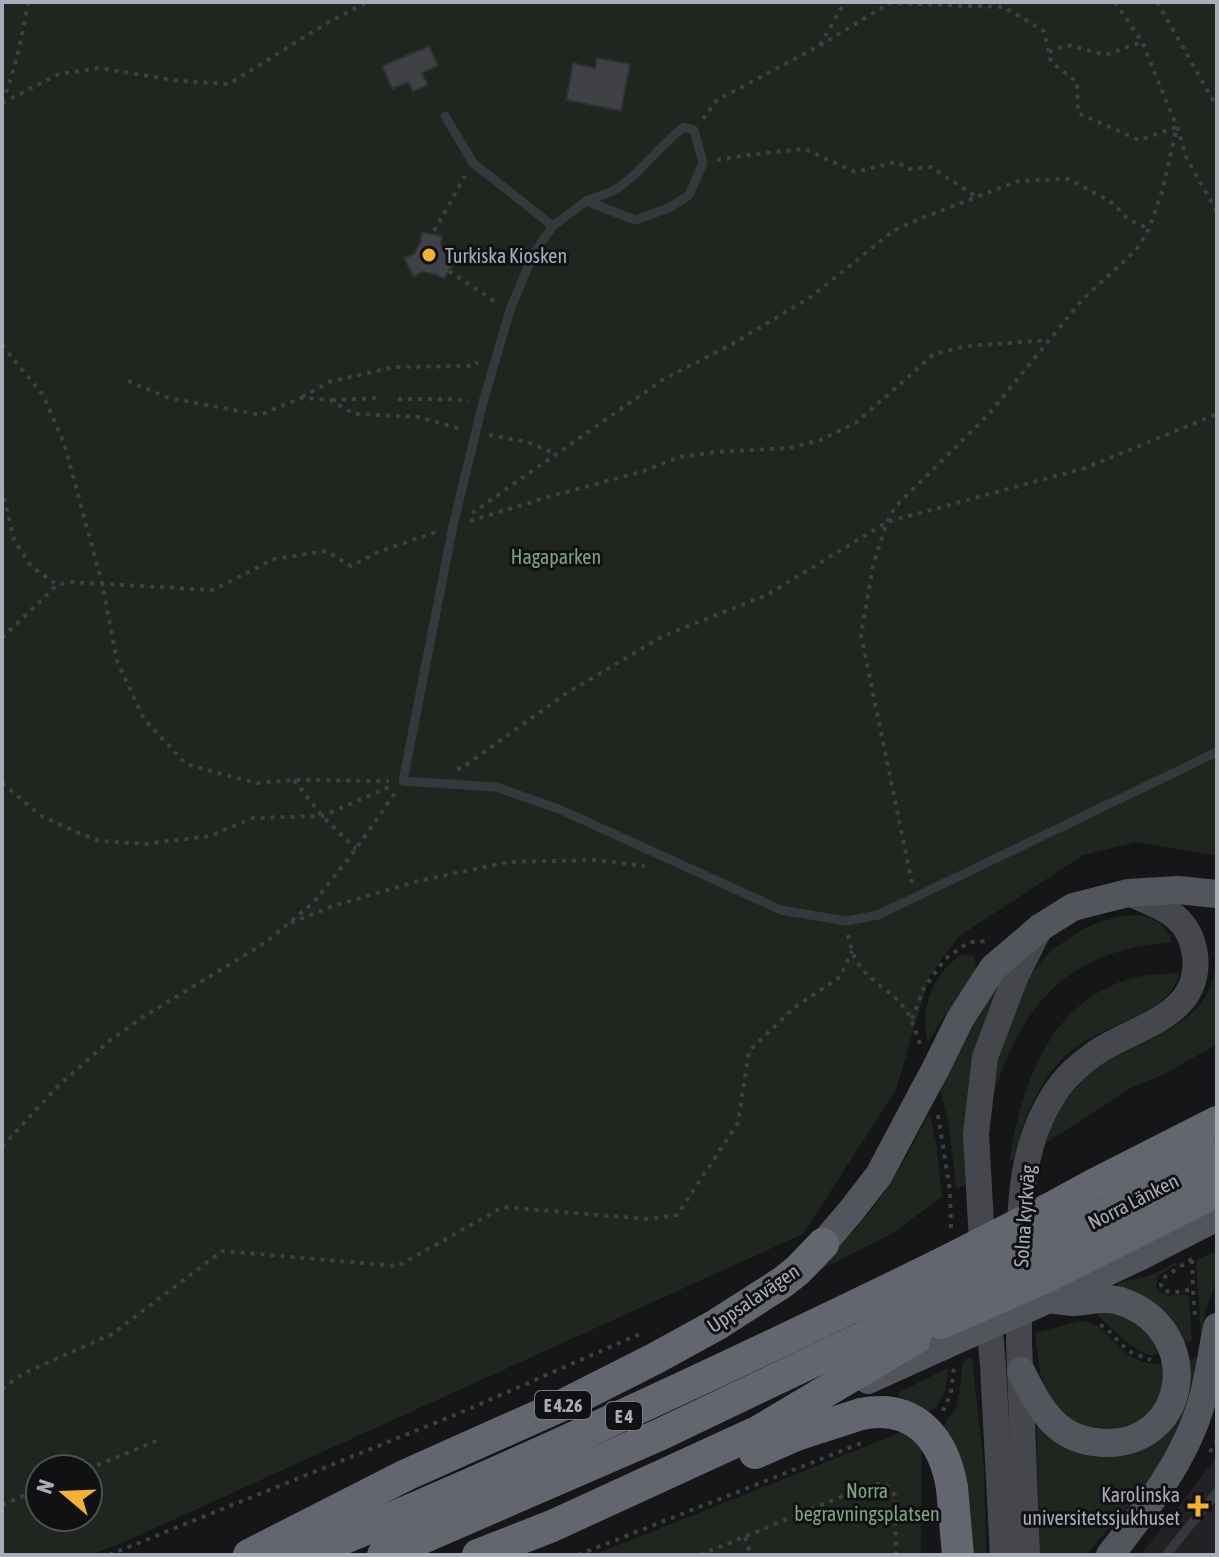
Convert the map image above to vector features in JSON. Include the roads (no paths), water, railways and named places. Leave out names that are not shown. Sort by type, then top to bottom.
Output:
[{"type":"highway","points":[[1093,1185],[1217,1097]]},
{"type":"highway","name":"Norra Länken","points":[[304,1555],[646,1406],[939,1265],[1217,1122]]},
{"type":"highway","name":"Norra Länken","points":[[941,1323],[1048,1244],[1217,1157]]},
{"type":"highway","points":[[552,1526],[759,1431],[941,1323],[1049,1288],[1217,1191]]},
{"type":"highway","name":"Uppsalavägen","points":[[249,1555],[406,1475],[565,1404],[654,1359],[716,1325],[783,1282],[823,1244]]},
{"type":"highway","name":"E 4","points":[[383,1555],[659,1435],[858,1340],[941,1323]]},
{"type":"highway","points":[[478,1555],[702,1474],[796,1435],[863,1428],[876,1412],[894,1414],[924,1428],[943,1454],[952,1488],[958,1555]]},
{"type":"main road","name":"Uppsalavägen","points":[[823,1244],[879,1175],[927,1071],[993,968],[1041,927],[1073,907],[1128,893],[1178,890],[1217,894]]},
{"type":"main road","points":[[1049,1288],[1152,1251],[1217,1217]]},
{"type":"main road","points":[[1021,1371],[1039,1405],[1055,1424],[1085,1441],[1110,1443],[1133,1439],[1154,1426],[1172,1401],[1177,1375],[1175,1356],[1166,1335],[1151,1317],[1134,1306],[1113,1299],[1072,1302],[1049,1288]]},
{"type":"main road","points":[[1110,1555],[1146,1510],[1180,1456],[1202,1402],[1206,1324]]},
{"type":"street","name":"Solna kyrkväg","points":[[1027,1555],[1019,1342],[1020,1208],[1026,1158],[1041,1116],[1063,1082],[1094,1054],[1180,1005],[1191,989],[1197,969],[1194,945],[1178,918],[1168,910],[1128,893]]},
{"type":"street","name":"Solna kyrkväg","points":[[1003,1555],[976,1134],[985,1057],[1009,992],[1041,927]]},
{"type":"lane","points":[[445,116],[473,163],[553,226]]},
{"type":"lane","points":[[586,201],[635,220],[669,208],[689,195],[703,163],[694,130],[684,127],[669,137],[645,166],[620,188],[586,201],[553,226],[534,253],[511,307],[475,433],[453,526],[403,781],[496,787],[559,809],[781,910],[846,921],[878,915],[1217,752]]},
{"type":"lane","points":[[1166,1555],[1217,1492]]},
{"type":"place","name":"Turkiska Kiosken","points":[[429,255]]},
{"type":"place","name":"Karolinska universitetssjukhuset","points":[[1198,1506]]},
{"type":"park label","name":"Hagaparken","points":[[556,556]]},
{"type":"park label","name":"Norra begravningsplatsen","points":[[867,1502]]}]
